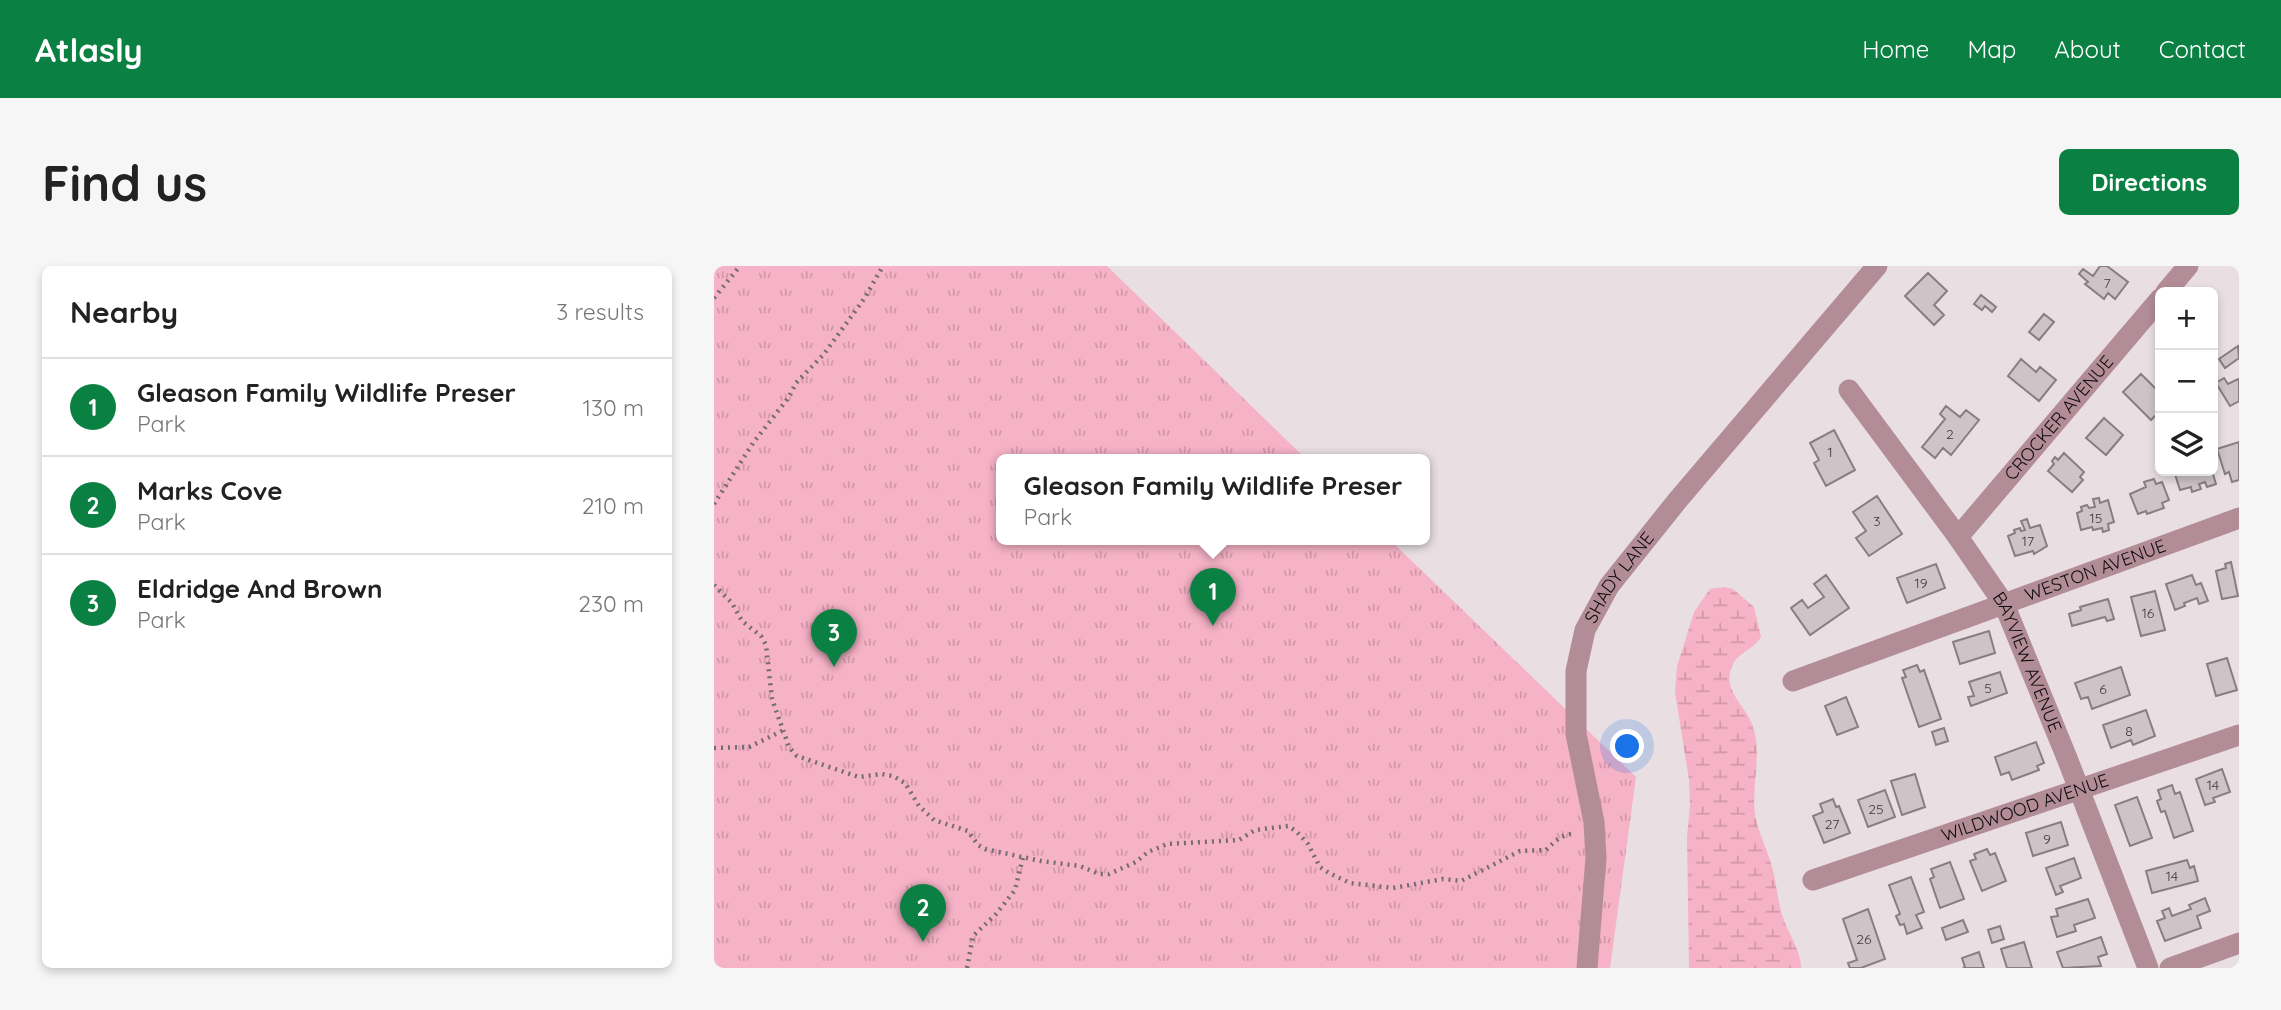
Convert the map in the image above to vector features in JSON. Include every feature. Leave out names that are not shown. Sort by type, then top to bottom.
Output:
[{"type":"street","name":"SHADY LANE","points":[[1587,968],[1596,858],[1595,835],[1576,734],[1576,671],[1585,630],[1609,586],[1677,501],[1877,266]]},
{"type":"street","points":[[2170,287],[2188,266]]},
{"type":"street","name":"CROCKER AVENUE","points":[[1958,537],[2155,305]]},
{"type":"street","name":"BAYVIEW AVENUE","points":[[1849,390],[2004,604],[2080,790],[2148,968]]},
{"type":"street","name":"WESTON AVENUE","points":[[1793,681],[2239,518]]},
{"type":"street","name":"WILDWOOD AVENUE","points":[[1813,880],[2239,735]]},
{"type":"street","points":[[2170,968],[2239,943]]},
{"type":"path","points":[[714,298],[740,266]]},
{"type":"path","points":[[714,504],[796,383],[824,354],[864,299],[883,266]]},
{"type":"path","points":[[714,585],[732,603],[742,621],[761,636],[766,645],[772,699],[789,747],[797,756],[859,777],[882,774],[893,776],[905,783],[919,806],[934,820],[968,831],[978,845],[985,849],[1080,866],[1099,874],[1109,874],[1167,844],[1239,840],[1255,830],[1288,826],[1308,844],[1320,867],[1329,873],[1350,883],[1393,888],[1443,879],[1461,881],[1520,851],[1546,850],[1569,833],[1595,835]]},
{"type":"path","points":[[714,748],[749,747],[784,730]]},
{"type":"path","points":[[967,968],[973,936],[996,914],[1015,890],[1023,857]]},
{"type":"green space","points":[[714,266],[1107,266],[1301,454],[996,454],[996,545],[1395,545],[1636,777],[1610,968],[714,968]]},
{"type":"green space","points":[[1710,589],[1733,589],[1754,607],[1761,637],[1735,661],[1730,682],[1755,735],[1755,814],[1772,868],[1782,915],[1798,951],[1801,968],[1689,968],[1687,837],[1690,805],[1689,780],[1675,692],[1677,666],[1694,612]]},
{"type":"building","points":[[2100,266],[2107,266],[2128,282],[2115,299],[2108,293],[2104,299],[2085,284],[2088,282],[2079,274],[2083,269],[2093,276]]},
{"type":"building","points":[[1928,273],[1947,291],[1934,305],[1944,315],[1934,325],[1905,296]]},
{"type":"building","points":[[1981,295],[1996,307],[1992,312],[1985,306],[1982,310],[1974,304]]},
{"type":"building","points":[[2044,314],[2054,322],[2039,340],[2029,332]]},
{"type":"building","points":[[2238,346],[2239,358],[2225,368],[2219,359]]},
{"type":"building","points":[[2021,359],[2036,372],[2040,367],[2056,380],[2039,401],[2008,376]]},
{"type":"building","points":[[2141,374],[2155,388],[2155,416],[2151,420],[2123,392]]},
{"type":"building","points":[[2224,378],[2228,384],[2238,379],[2239,401],[2230,406],[2218,382]]},
{"type":"building","points":[[1946,406],[1960,417],[1966,410],[1979,420],[1951,455],[1943,448],[1935,458],[1922,447],[1945,419],[1940,414]]},
{"type":"building","points":[[2104,418],[2123,435],[2106,455],[2086,438]]},
{"type":"building","points":[[1834,430],[1855,470],[1826,486],[1814,463],[1819,460],[1810,443]]},
{"type":"building","points":[[2239,442],[2239,480],[2232,482],[2229,472],[2225,474],[2218,449]]},
{"type":"building","points":[[2064,453],[2084,472],[2080,477],[2083,480],[2072,492],[2048,471],[2054,464],[2052,461],[2055,457],[2058,460]]},
{"type":"building","points":[[2176,476],[2214,476],[2216,484],[2207,487],[2205,482],[2199,484],[2201,489],[2192,492],[2191,487],[2180,490]]},
{"type":"building","points":[[2154,479],[2156,484],[2162,482],[2169,500],[2162,503],[2164,508],[2138,514],[2130,494],[2146,487],[2144,482]]},
{"type":"building","points":[[1877,496],[1902,534],[1869,556],[1856,538],[1866,531],[1853,512]]},
{"type":"building","points":[[2099,498],[2100,503],[2108,500],[2114,522],[2108,524],[2109,530],[2103,532],[2102,528],[2093,530],[2092,527],[2081,530],[2077,513],[2082,511],[2081,507],[2087,505],[2089,508],[2095,507],[2093,499]]},
{"type":"building","points":[[2027,519],[2030,528],[2040,525],[2047,546],[2034,554],[2033,551],[2015,556],[2008,536],[2015,533],[2014,530],[2025,530],[2021,521]]},
{"type":"building","points":[[2231,562],[2238,596],[2222,599],[2216,571],[2226,568],[2225,564]]},
{"type":"building","points":[[1936,564],[1945,588],[1907,603],[1897,578]]},
{"type":"building","points":[[1826,575],[1849,608],[1810,635],[1791,608],[1802,600],[1808,608],[1824,597],[1814,584]]},
{"type":"building","points":[[2192,575],[2196,585],[2201,583],[2208,601],[2199,604],[2197,598],[2175,610],[2166,584]]},
{"type":"building","points":[[2155,591],[2165,630],[2141,636],[2131,597]]},
{"type":"building","points":[[2108,599],[2114,619],[2107,621],[2105,617],[2072,626],[2069,614],[2081,610],[2080,607]]},
{"type":"building","points":[[1989,631],[1995,653],[1960,664],[1953,642]]},
{"type":"building","points":[[2227,658],[2237,690],[2216,696],[2207,664]]},
{"type":"building","points":[[1917,665],[1920,672],[1924,670],[1941,719],[1919,727],[1902,678],[1906,677],[1903,670]]},
{"type":"building","points":[[2121,667],[2130,695],[2092,709],[2088,697],[2081,699],[2075,683]]},
{"type":"building","points":[[2000,672],[2007,693],[1971,706],[1968,697],[1974,696],[1969,682]]},
{"type":"building","points":[[1846,697],[1858,727],[1837,735],[1825,706]]},
{"type":"building","points":[[2146,710],[2155,736],[2133,745],[2131,740],[2111,748],[2103,725]]},
{"type":"building","points":[[1944,728],[1948,741],[1936,745],[1932,732]]},
{"type":"building","points":[[2036,742],[2044,763],[2037,766],[2039,770],[2012,780],[2009,772],[2001,775],[1995,757]]},
{"type":"building","points":[[2222,769],[2230,792],[2213,798],[2215,802],[2205,805],[2196,779]]},
{"type":"building","points":[[1915,774],[1925,807],[1902,815],[1891,781]]},
{"type":"building","points":[[2172,785],[2175,794],[2180,792],[2193,831],[2174,838],[2165,811],[2161,812],[2157,801],[2161,799],[2158,790]]},
{"type":"building","points":[[1885,790],[1895,817],[1868,827],[1858,800]]},
{"type":"building","points":[[2137,797],[2152,838],[2130,846],[2115,805]]},
{"type":"building","points":[[1833,799],[1836,807],[1839,806],[1850,833],[1824,843],[1813,816],[1823,812],[1820,804]]},
{"type":"building","points":[[2061,822],[2068,845],[2033,856],[2026,833]]},
{"type":"building","points":[[1987,849],[1990,855],[1995,853],[2006,881],[1982,891],[1970,861],[1976,859],[1974,854]]},
{"type":"building","points":[[2074,858],[2081,878],[2060,886],[2063,892],[2056,895],[2046,868]]},
{"type":"building","points":[[2187,860],[2190,868],[2194,866],[2198,881],[2152,893],[2146,871]]},
{"type":"building","points":[[1950,862],[1964,899],[1940,908],[1930,879],[1934,877],[1931,869]]},
{"type":"building","points":[[1911,877],[1924,912],[1916,915],[1922,928],[1907,934],[1904,924],[1900,925],[1896,916],[1900,914],[1889,885]]},
{"type":"building","points":[[2205,898],[2210,911],[2197,916],[2201,928],[2165,941],[2157,921],[2165,918],[2162,911],[2169,908],[2172,916],[2191,909],[2189,905]]},
{"type":"building","points":[[2088,899],[2095,918],[2074,925],[2076,931],[2057,937],[2051,917],[2058,916],[2056,909]]},
{"type":"building","points":[[1868,909],[1885,959],[1861,968],[1850,968],[1848,963],[1857,960],[1843,919]]},
{"type":"building","points":[[1963,920],[1968,932],[1946,940],[1942,928]]},
{"type":"building","points":[[2000,926],[2004,939],[1992,943],[1988,930]]},
{"type":"building","points":[[2101,937],[2107,954],[2098,957],[2101,966],[2063,968],[2057,952]]},
{"type":"building","points":[[2024,942],[2032,968],[2007,968],[2001,949]]},
{"type":"building","points":[[1979,952],[1984,968],[1963,968],[1962,958]]},
{"type":"place","name":"Gleason Family Wildlife Preser","points":[[1213,626]]},
{"type":"place","name":"Eldridge And Brown","points":[[834,667]]},
{"type":"place","name":"Marks Cove","points":[[923,942]]}]
